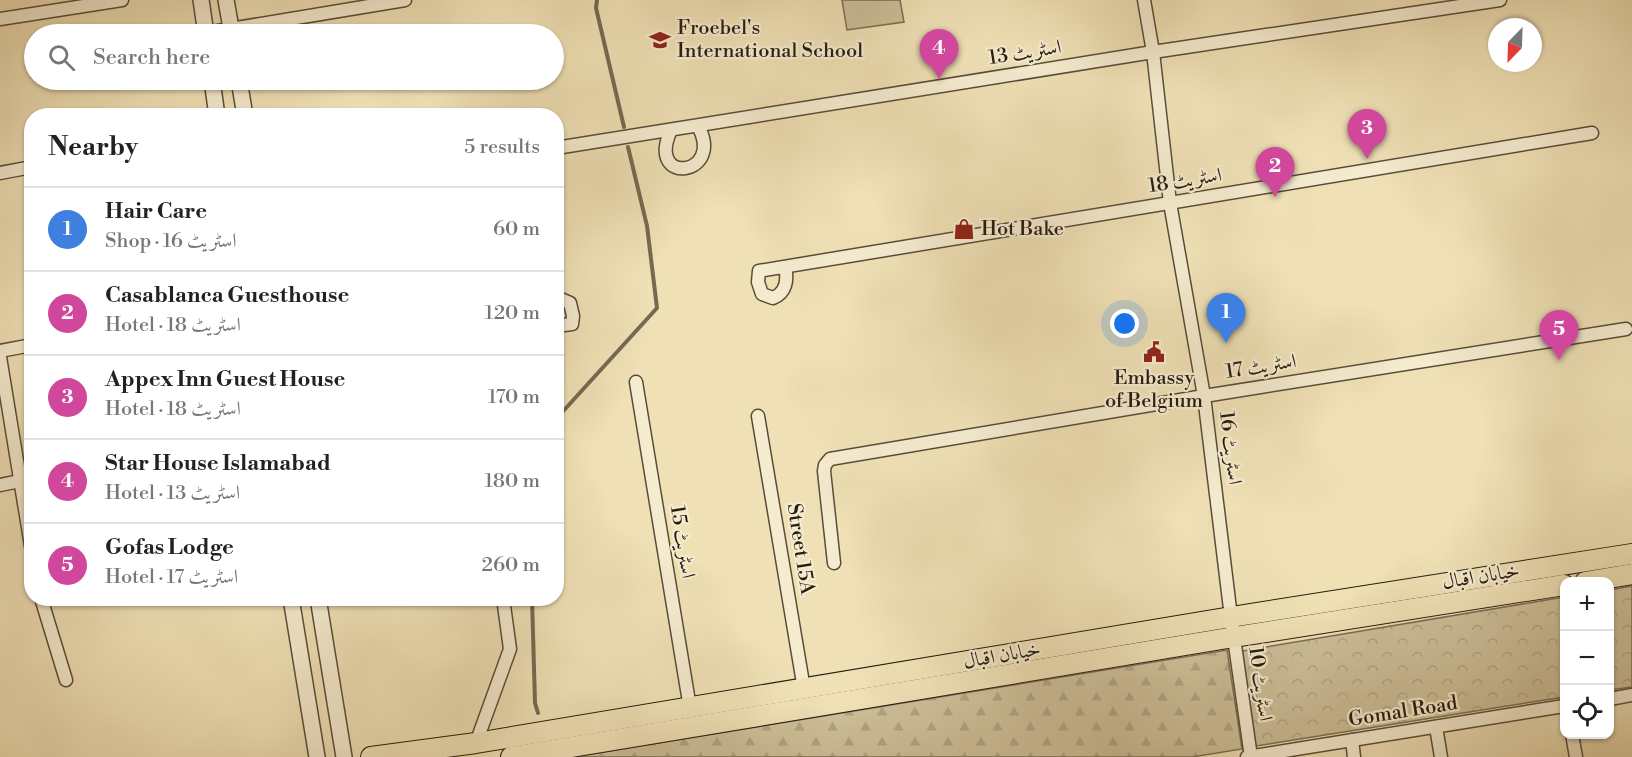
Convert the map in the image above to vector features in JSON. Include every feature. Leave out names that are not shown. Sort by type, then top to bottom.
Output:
[{"type":"main road","name":"خیابان اقبال","points":[[371,757],[690,708],[1231,617],[1632,554]]},
{"type":"main road","points":[[1614,577],[1632,574]]},
{"type":"main road","name":"خیابان اقبال","points":[[511,757],[1234,637],[1560,586]]},
{"type":"street","points":[[0,19],[122,0]]},
{"type":"street","points":[[201,0],[205,24]]},
{"type":"street","points":[[226,0],[230,24]]},
{"type":"street","points":[[274,24],[405,0]]},
{"type":"street","name":"اسٹریٹ 16","points":[[1144,0],[1153,52],[1170,203],[1204,396],[1231,617]]},
{"type":"street","name":"اسٹریٹ 13","points":[[564,147],[1153,52],[1500,0]]},
{"type":"street","points":[[213,90],[216,108]]},
{"type":"street","points":[[241,90],[244,108]]},
{"type":"street","points":[[671,130],[665,155],[670,164],[679,170],[686,170],[699,162],[704,152],[703,134],[698,126]]},
{"type":"street","name":"اسٹریٹ 18","points":[[785,267],[1592,133]]},
{"type":"street","points":[[0,173],[24,168]]},
{"type":"street","points":[[564,300],[570,303],[573,316],[572,324],[564,325]]},
{"type":"street","name":"اسٹریٹ 17","points":[[834,563],[824,471],[830,459],[1204,396],[1626,329]]},
{"type":"street","points":[[0,351],[24,346]]},
{"type":"street","points":[[0,357],[24,505]]},
{"type":"street","name":"اسٹریٹ 15","points":[[636,382],[690,708]]},
{"type":"street","name":"Street 15A","points":[[758,416],[804,689]]},
{"type":"street","points":[[0,484],[20,481]]},
{"type":"street","points":[[43,606],[66,680]]},
{"type":"street","points":[[292,606],[317,757]]},
{"type":"street","points":[[319,606],[344,757]]},
{"type":"street","points":[[476,742],[510,649],[504,606]]},
{"type":"street","name":"اسٹریٹ 10","points":[[1231,617],[1250,757]]},
{"type":"street","points":[[1614,698],[1632,695]]},
{"type":"street","name":"Gomal Road","points":[[1250,757],[1560,707]]},
{"type":"street","points":[[1436,727],[1441,757]]},
{"type":"street","points":[[1573,739],[1576,757]]},
{"type":"street","points":[[1352,740],[1354,757]]},
{"type":"green space","points":[[842,0],[900,0],[904,22],[847,30]]},
{"type":"green space","points":[[1632,586],[1632,687],[1614,689],[1614,631],[1614,589]]},
{"type":"green space","points":[[1560,598],[1560,698],[1256,746],[1242,651]]},
{"type":"green space","points":[[1227,650],[1242,749],[1192,757],[573,757]]},
{"type":"waterway","points":[[597,0],[596,8],[624,127]]},
{"type":"waterway","points":[[564,410],[657,308],[647,226],[628,147]]},
{"type":"waterway","points":[[532,606],[535,703],[538,713]]},
{"type":"place","name":"Froebel's International School","points":[[660,40]]},
{"type":"place","name":"Star House Islamabad","points":[[939,79]]},
{"type":"place","name":"Appex Inn Guest House","points":[[1367,159]]},
{"type":"place","name":"Casablanca Guesthouse","points":[[1275,197]]},
{"type":"place","name":"Hot Bake","points":[[964,229]]},
{"type":"place","name":"Hair Care","points":[[1226,343]]},
{"type":"place","name":"Embassy of Belgium","points":[[1154,352]]},
{"type":"place","name":"Gofas Lodge","points":[[1559,360]]}]
